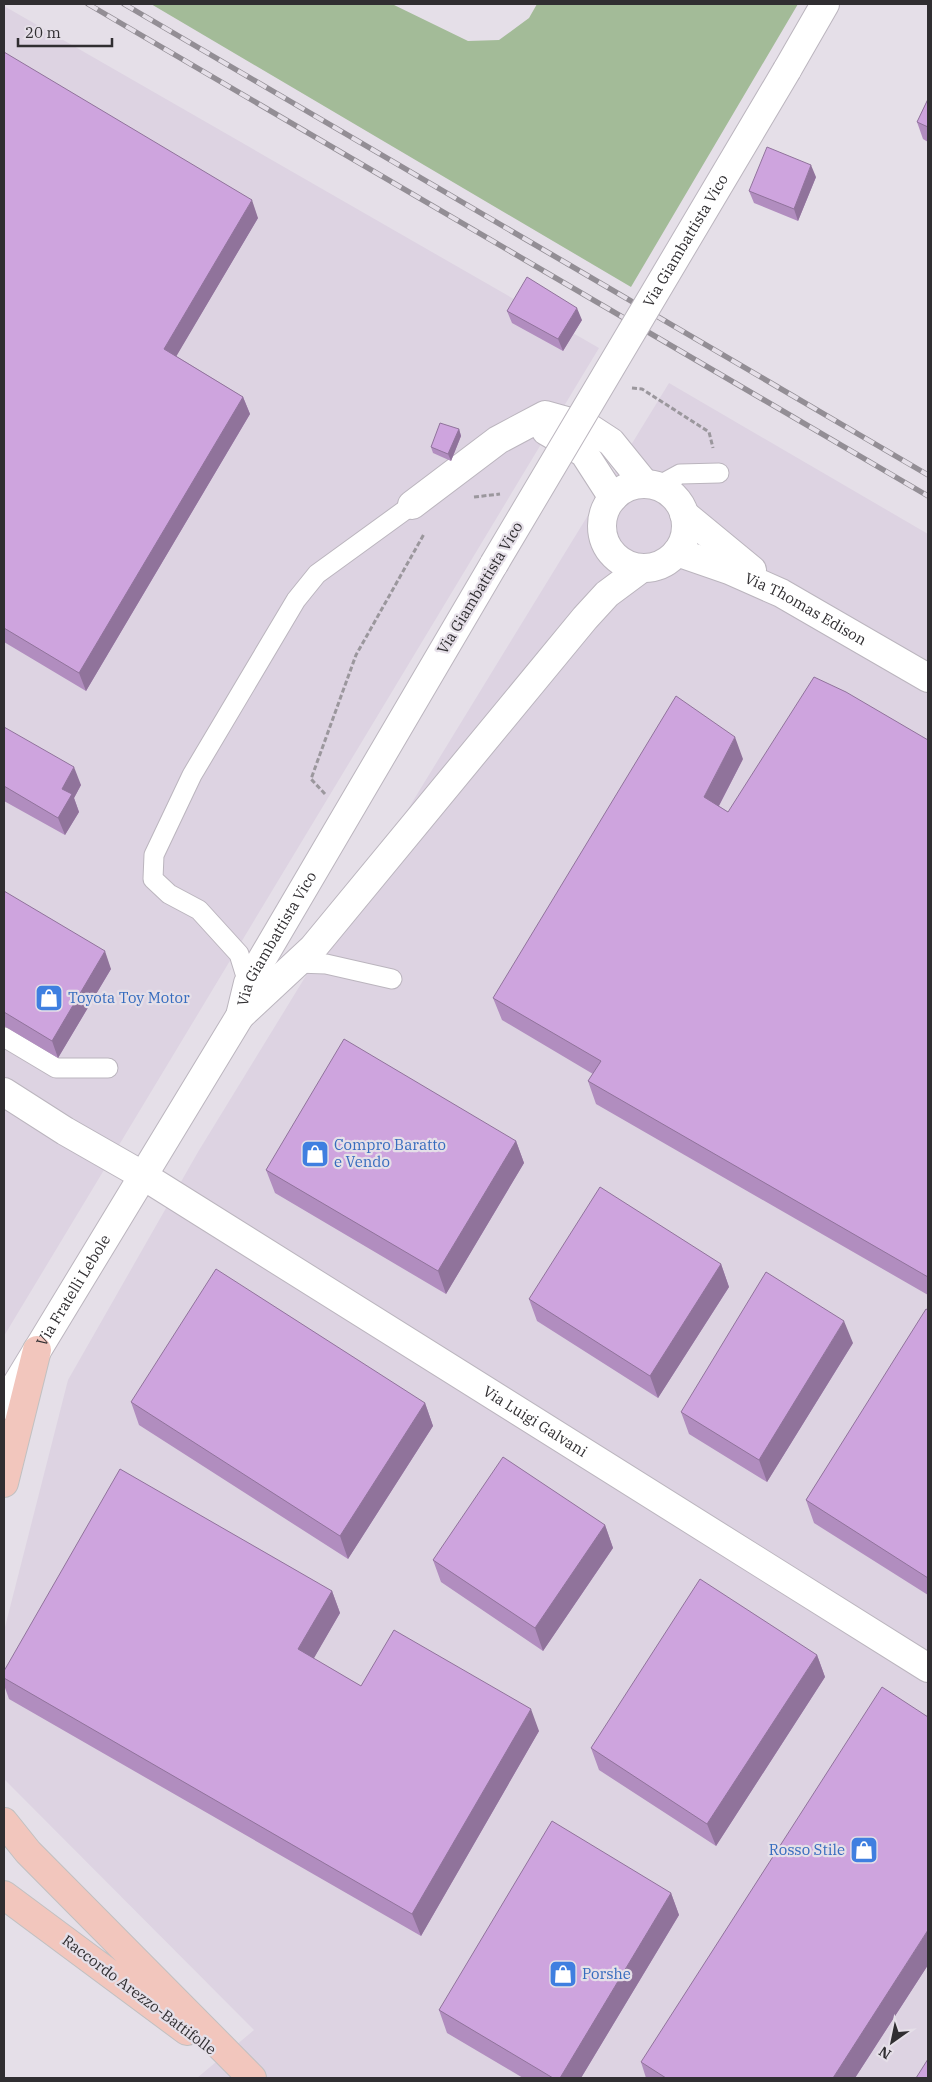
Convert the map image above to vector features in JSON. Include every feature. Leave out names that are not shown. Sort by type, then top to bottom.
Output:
[{"type":"main road","points":[[4,1483],[38,1350]]},
{"type":"main road","points":[[4,1822],[28,1852],[124,1947],[251,2078]]},
{"type":"main road","name":"Raccordo Arezzo-Battifolle","points":[[4,1895],[251,2078]]},
{"type":"street","name":"Via Giambattista Vico","points":[[142,1175],[240,1016],[248,983],[825,4]]},
{"type":"street","points":[[412,505],[498,440],[545,415],[588,427],[611,442],[651,485],[674,497],[684,514],[781,593]]},
{"type":"street","points":[[498,440],[548,430],[584,453],[594,466],[612,498]]},
{"type":"street","points":[[651,485],[631,486],[612,498],[603,517],[602,532],[607,545],[615,557],[628,564],[642,568],[655,567],[668,561],[677,552],[685,534],[684,514]]},
{"type":"street","name":"Via Thomas Edison","points":[[677,552],[729,570],[781,593],[928,678]]},
{"type":"street","points":[[240,1016],[313,948],[585,618],[607,594],[642,568]]},
{"type":"street","name":"Via Luigi Galvani","points":[[4,1092],[65,1131],[142,1175],[928,1668]]},
{"type":"street","name":"Via Fratelli Lebole","points":[[4,1405],[142,1175]]},
{"type":"lane","points":[[651,485],[680,474],[719,473]]},
{"type":"lane","points":[[248,983],[239,954],[200,910],[169,894],[153,879],[154,855],[192,776],[296,600],[317,574],[412,505]]},
{"type":"lane","points":[[297,963],[326,964],[392,979]]},
{"type":"lane","points":[[4,1037],[56,1068],[108,1068]]},
{"type":"shaded area","points":[[4,6],[599,348],[4,1336]]},
{"type":"shaded area","points":[[669,383],[928,534],[928,2078],[197,2078],[254,2030],[4,1779],[4,1631],[68,1380],[198,1152]]},
{"type":"green space","points":[[151,4],[392,4],[468,41],[499,40],[529,18],[537,4],[798,4],[631,287]]},
{"type":"building","points":[[4,52],[252,200],[164,349],[243,397],[79,673],[4,628]]},
{"type":"building","points":[[928,99],[928,127],[917,122]]},
{"type":"building","points":[[767,147],[811,165],[794,209],[749,191]]},
{"type":"building","points":[[527,277],[577,308],[558,339],[507,311]]},
{"type":"building","points":[[440,423],[459,429],[448,454],[431,447]]},
{"type":"building","points":[[814,677],[846,692],[928,740],[928,1277],[588,1081],[601,1061],[493,998],[676,696],[735,737],[704,797],[728,812]]},
{"type":"building","points":[[4,727],[74,767],[62,789],[72,794],[58,818],[4,786]]},
{"type":"building","name":"Toyota Toy Motor","points":[[4,891],[105,951],[52,1041],[4,1012]]},
{"type":"building","points":[[344,1039],[516,1141],[438,1271],[266,1170]]},
{"type":"building","points":[[600,1187],[721,1264],[650,1376],[529,1299]]},
{"type":"building","points":[[216,1269],[425,1403],[340,1536],[131,1402]]},
{"type":"building","points":[[766,1272],[844,1321],[759,1460],[681,1412]]},
{"type":"building","points":[[926,1309],[928,1310],[928,1578],[806,1500]]},
{"type":"building","points":[[503,1457],[605,1525],[535,1628],[433,1560]]},
{"type":"building","points":[[120,1469],[332,1591],[298,1649],[361,1686],[394,1630],[531,1709],[412,1914],[4,1678],[4,1671]]},
{"type":"building","points":[[700,1579],[817,1655],[707,1824],[591,1748]]},
{"type":"building","name":"Rosso Stile","points":[[882,1687],[928,1717],[928,1930],[833,2078],[666,2078],[641,2062]]},
{"type":"building","name":"Porshe","points":[[552,1821],[671,1893],[560,2078],[553,2078],[439,2010]]},
{"type":"building","points":[[928,2059],[928,2078],[916,2078]]},
{"type":"railway","points":[[88,4],[928,496]]},
{"type":"railway","points":[[124,4],[928,475]]},
{"type":"place","name":"Toyota Toy Motor","points":[[49,998]]},
{"type":"place","name":"Compro Baratto e Vendo","points":[[315,1154]]},
{"type":"place","name":"Rosso Stile","points":[[864,1850]]},
{"type":"place","name":"Porshe","points":[[563,1974]]}]
